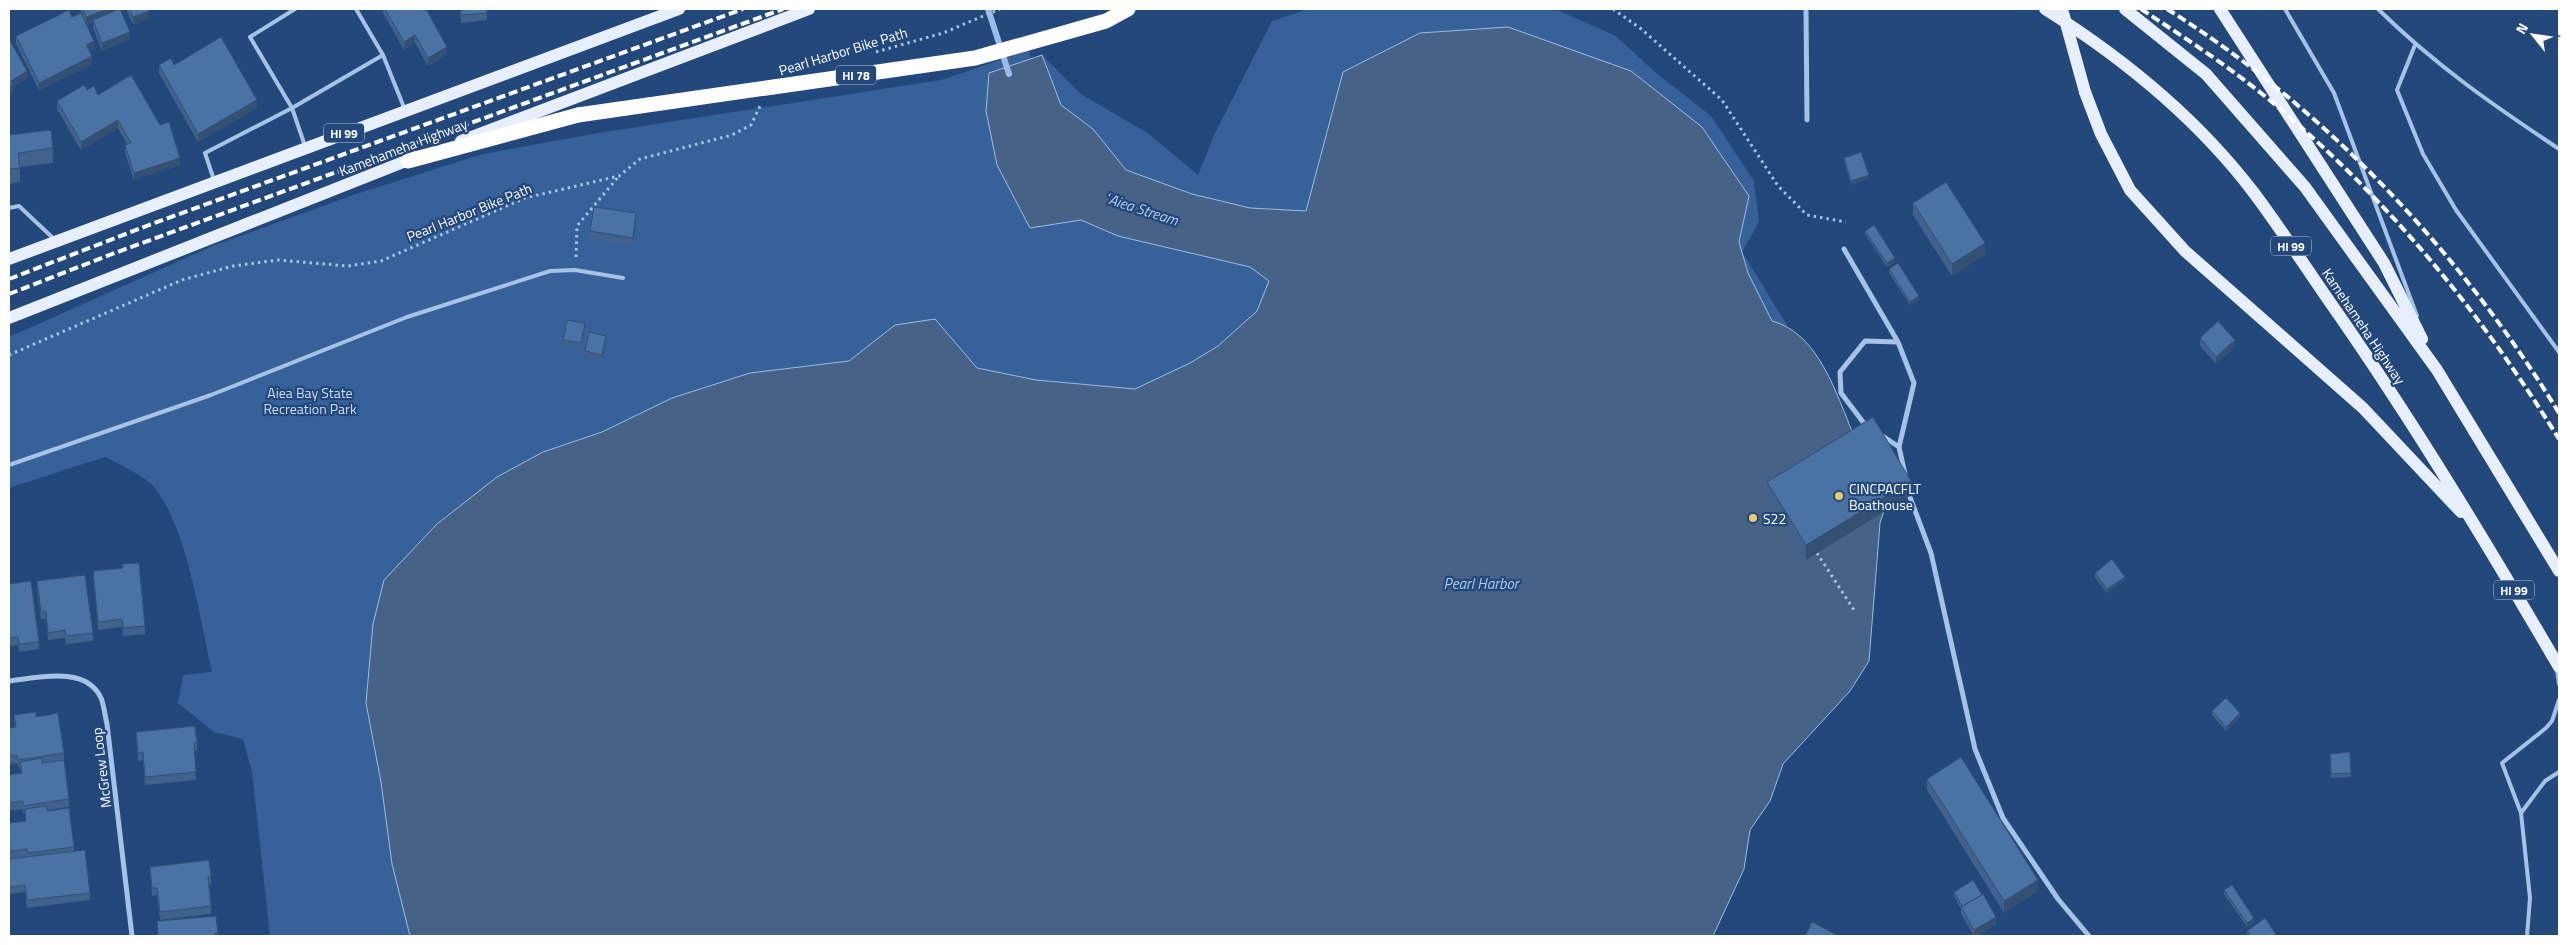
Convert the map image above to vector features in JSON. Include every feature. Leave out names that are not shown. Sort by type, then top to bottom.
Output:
[{"type":"highway","name":"HI 78","points":[[408,160],[578,115],[976,58],[1106,21],[1128,9]]},
{"type":"main road","name":"HI 99","points":[[9,259],[679,9]]},
{"type":"main road","name":"Kamehameha Highway","points":[[9,318],[408,160],[809,9]]},
{"type":"main road","name":"Kamehameha Highway","points":[[2045,9],[2096,41],[2156,89],[2210,142],[2253,192],[2374,366],[2481,534],[2559,667]]},
{"type":"main road","points":[[2062,9],[2085,92],[2101,134],[2130,190],[2179,245],[2363,408],[2481,534]]},
{"type":"main road","points":[[2125,9],[2206,74],[2305,187],[2437,370],[2559,572]]},
{"type":"main road","points":[[2220,9],[2384,262],[2437,370]]},
{"type":"street","points":[[1806,9],[1807,120]]},
{"type":"street","points":[[1844,249],[1898,342],[1914,383],[1900,447],[1908,494],[1931,553],[1975,749],[2003,818],[2058,899],[2089,936]]},
{"type":"street","points":[[1898,342],[1865,341],[1840,372],[1841,393],[1863,422],[1900,447]]},
{"type":"street","name":"McGrew Loop","points":[[9,681],[62,676],[88,682],[101,697],[107,724],[132,936]]},
{"type":"lane","points":[[295,9],[250,37],[292,108],[306,148]]},
{"type":"lane","points":[[356,9],[383,55],[405,111]]},
{"type":"lane","points":[[2285,9],[2334,93],[2427,342]]},
{"type":"lane","points":[[2378,9],[2415,45],[2472,91],[2559,149]]},
{"type":"lane","points":[[2415,45],[2397,90],[2423,154],[2456,210],[2559,352]]},
{"type":"lane","points":[[214,182],[204,153],[292,108],[383,55]]},
{"type":"lane","points":[[9,208],[19,206],[56,241]]},
{"type":"lane","points":[[9,465],[211,395],[407,317],[550,270],[575,270],[623,278]]},
{"type":"lane","points":[[2430,352],[2437,370]]},
{"type":"lane","points":[[2548,647],[2559,675],[2559,684]]},
{"type":"lane","points":[[2527,936],[2530,898],[2521,813],[2502,763],[2546,728],[2552,721],[2559,700]]},
{"type":"lane","points":[[2521,813],[2545,781],[2559,772]]},
{"type":"path","name":"Pearl Harbor Bike Path","points":[[876,53],[943,33],[1000,9]]},
{"type":"path","points":[[1613,9],[1640,28],[1722,100],[1778,186],[1807,215],[1846,222]]},
{"type":"path","name":"Pearl Harbor Bike Path","points":[[9,356],[182,280],[233,266],[278,260],[348,266],[381,261],[525,198],[619,176],[640,160],[732,135],[752,125],[763,100]]},
{"type":"path","points":[[575,270],[577,226],[619,176]]},
{"type":"path","points":[[1817,553],[1854,610]]},
{"type":"green space","points":[[1308,9],[1555,9],[1616,36],[1655,72],[1711,116],[1754,181],[1759,222],[1742,252],[1787,325],[1784,342],[1313,226],[1107,182],[1037,77],[1042,55],[1081,94],[1149,134],[1198,175],[1215,133],[1272,21]]},
{"type":"green space","name":"Aiea Bay State Recreation Park","points":[[1029,50],[1032,65],[1006,139],[1249,267],[1303,285],[1153,396],[808,393],[750,373],[672,398],[602,432],[543,452],[439,936],[270,936],[252,772],[243,739],[214,732],[178,703],[183,675],[212,672],[191,575],[175,525],[165,504],[150,483],[131,470],[105,457],[9,488],[9,337],[215,245],[356,194],[483,154],[598,133],[941,80]]},
{"type":"water","name":"Pearl Harbor","points":[[1508,27],[1631,71],[1702,127],[1749,196],[1739,242],[1748,273],[1772,321],[1788,328],[1802,338],[1824,368],[1858,444],[1887,502],[1880,523],[1869,661],[1850,691],[1783,764],[1770,801],[1750,830],[1744,869],[1713,936],[410,936],[392,864],[381,782],[366,703],[373,624],[384,580],[437,524],[497,477],[543,452],[602,432],[672,398],[750,373],[849,361],[895,325],[935,319],[977,368],[1036,380],[1135,389],[1190,363],[1218,346],[1257,311],[1269,281],[1250,267],[1118,236],[1081,220],[1030,228],[997,165],[986,111],[989,73],[1042,55],[1061,105],[1093,129],[1126,170],[1192,194],[1250,208],[1306,211],[1343,72],[1420,33]]},
{"type":"building","points":[[83,9],[107,9],[86,17]]},
{"type":"building","points":[[119,9],[130,32],[102,43],[93,20]]},
{"type":"building","points":[[130,9],[148,9],[149,11],[133,17]]},
{"type":"building","points":[[385,9],[426,9],[447,47],[428,58],[415,35],[404,42]]},
{"type":"building","points":[[461,9],[487,9],[487,13],[461,15]]},
{"type":"building","points":[[69,10],[72,17],[81,13],[94,41],[86,45],[92,56],[39,83],[16,36]]},
{"type":"building","points":[[221,37],[257,100],[198,134],[159,65],[171,58],[174,65]]},
{"type":"building","points":[[9,39],[27,71],[11,81],[13,85],[9,87]]},
{"type":"building","points":[[131,75],[160,125],[169,122],[180,158],[134,173],[125,145],[131,143],[118,120],[81,142],[57,101],[84,85],[87,90],[94,86],[98,95]]},
{"type":"building","points":[[51,130],[53,148],[18,153],[20,168],[9,169],[9,135]]},
{"type":"building","points":[[1861,152],[1869,175],[1851,181],[1844,158]]},
{"type":"building","points":[[1946,182],[1985,243],[1952,264],[1913,203]]},
{"type":"building","points":[[594,207],[636,213],[633,238],[590,231]]},
{"type":"building","points":[[1874,225],[1895,258],[1887,263],[1865,231]]},
{"type":"building","points":[[1898,263],[1919,296],[1910,302],[1889,269]]},
{"type":"building","points":[[567,320],[585,323],[581,343],[563,340]]},
{"type":"building","points":[[2218,321],[2235,340],[2216,357],[2200,338]]},
{"type":"building","points":[[589,332],[606,336],[602,355],[585,351]]},
{"type":"building","name":"CINCPACFLT Boathouse","points":[[1873,417],[1911,481],[1806,545],[1767,482]]},
{"type":"building","points":[[2112,559],[2125,577],[2107,589],[2095,573]]},
{"type":"building","points":[[139,563],[145,626],[123,628],[122,619],[98,622],[93,571],[123,568],[122,564]]},
{"type":"building","points":[[85,575],[93,633],[66,636],[65,630],[48,633],[46,611],[41,611],[37,581]]},
{"type":"building","points":[[31,581],[39,642],[19,644],[18,637],[9,638],[9,584]]},
{"type":"building","points":[[2226,698],[2240,713],[2226,727],[2212,711]]},
{"type":"building","points":[[36,712],[36,717],[58,713],[64,753],[18,760],[17,755],[9,756],[9,728],[16,727],[14,715]]},
{"type":"building","points":[[195,726],[197,743],[194,743],[196,772],[145,777],[143,752],[138,753],[136,732]]},
{"type":"building","points":[[2350,752],[2351,773],[2331,774],[2330,754]]},
{"type":"building","points":[[1961,757],[2038,880],[2004,901],[1927,779]]},
{"type":"building","points":[[42,758],[42,763],[64,760],[69,799],[23,806],[23,801],[9,803],[9,775],[22,773],[20,762]]},
{"type":"building","points":[[46,806],[47,811],[69,808],[74,847],[28,853],[27,849],[10,851],[9,823],[26,821],[25,809]]},
{"type":"building","points":[[85,850],[90,893],[27,900],[25,885],[9,887],[9,859]]},
{"type":"building","points":[[209,860],[211,877],[208,877],[211,906],[160,912],[157,888],[152,888],[150,867]]},
{"type":"building","points":[[1973,880],[1982,895],[1962,906],[1954,892]]},
{"type":"building","points":[[2232,885],[2254,918],[2247,923],[2224,890]]},
{"type":"building","points":[[1983,894],[1996,917],[1974,930],[1961,907]]},
{"type":"building","points":[[216,916],[218,933],[215,933],[215,936],[158,936],[157,921]]},
{"type":"building","points":[[2265,918],[2277,936],[2251,936],[2247,931]]},
{"type":"building","points":[[1812,922],[1839,936],[1805,936]]},
{"type":"waterway","name":"ʻAiea Stream","points":[[988,9],[1009,74]]},
{"type":"railway","points":[[9,279],[149,225],[743,9]]},
{"type":"railway","points":[[9,294],[112,254],[783,9]]},
{"type":"railway","points":[[2141,9],[2212,56],[2263,94],[2321,145],[2360,183],[2397,222],[2466,304],[2498,347],[2559,439]]},
{"type":"railway","points":[[2167,9],[2225,48],[2281,91],[2335,138],[2386,188],[2479,297],[2521,354],[2559,413]]},
{"type":"place","name":"CINCPACFLT Boathouse","points":[[1839,496]]},
{"type":"place","name":"S22","points":[[1753,518]]}]
